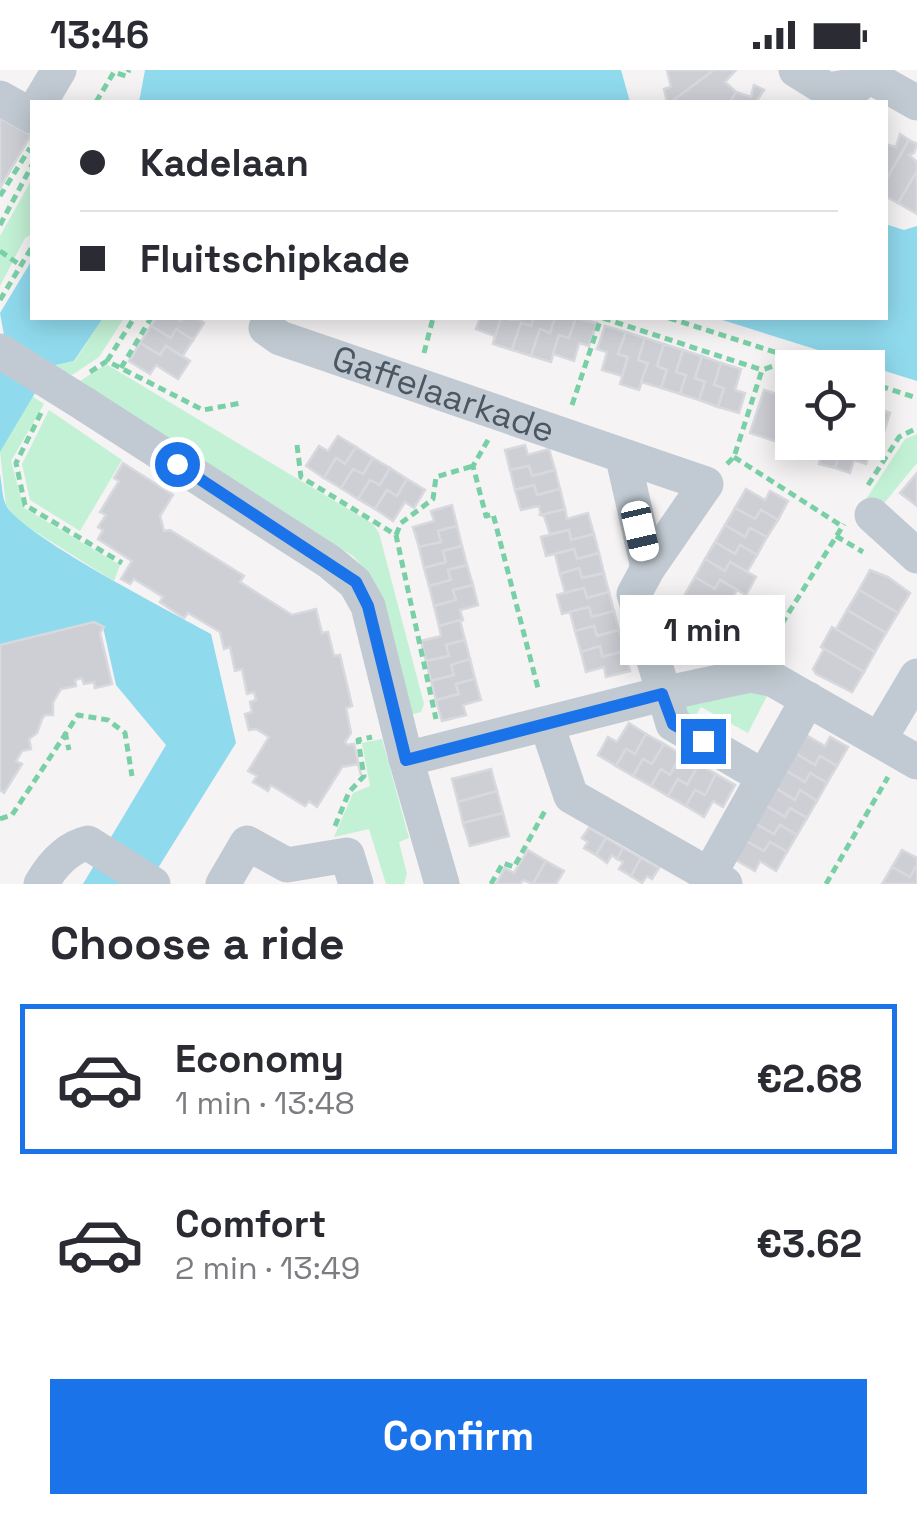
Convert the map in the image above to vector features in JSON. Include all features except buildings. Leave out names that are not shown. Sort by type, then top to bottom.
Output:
[{"type":"street","points":[[41,100],[59,70]]},
{"type":"street","points":[[796,70],[828,90],[858,84],[868,72],[917,104]]},
{"type":"street","points":[[0,98],[30,115]]},
{"type":"street","name":"Gaffelaarkade","points":[[266,328],[280,338],[706,484]]},
{"type":"street","points":[[0,351],[356,582],[368,606],[442,884]]},
{"type":"street","points":[[623,458],[648,568]]},
{"type":"street","points":[[706,484],[634,594],[673,724],[764,776]]},
{"type":"street","points":[[856,513],[917,556]]},
{"type":"street","points":[[406,760],[662,694],[751,676],[774,680],[899,751],[917,676]]},
{"type":"street","points":[[547,725],[571,796],[717,880],[764,776],[808,699]]},
{"type":"street","points":[[223,884],[247,842],[287,865],[347,856],[356,884]]},
{"type":"street","points":[[40,884],[60,857],[88,843],[154,884]]},
{"type":"path","points":[[97,100],[114,72],[126,76],[130,70]]},
{"type":"path","points":[[0,196],[30,148]]},
{"type":"path","points":[[0,225],[30,169]]},
{"type":"path","points":[[0,300],[30,249]]},
{"type":"path","points":[[0,251],[20,265]]},
{"type":"path","points":[[107,361],[133,320]]},
{"type":"path","points":[[120,368],[151,320]]},
{"type":"path","points":[[562,435],[601,320]]},
{"type":"path","points":[[608,320],[762,370],[775,365]]},
{"type":"path","points":[[675,320],[775,351]]},
{"type":"path","points":[[706,484],[734,457],[762,370]]},
{"type":"path","points":[[885,388],[917,398]]},
{"type":"path","points":[[396,535],[400,523],[433,499],[436,477],[473,466],[503,416]]},
{"type":"path","points":[[751,676],[900,437],[917,428]]},
{"type":"path","points":[[734,457],[856,513]]},
{"type":"path","points":[[473,466],[486,516],[492,514],[547,725]]},
{"type":"path","points":[[0,819],[12,815],[78,715],[108,720],[126,732],[132,776]]},
{"type":"path","points":[[65,732],[69,750]]},
{"type":"path","points":[[321,858],[349,792],[364,776],[358,740]]},
{"type":"path","points":[[826,884],[899,751]]},
{"type":"path","points":[[491,884],[503,864],[514,867],[564,776]]},
{"type":"green space","points":[[30,183],[30,235],[0,286],[0,236]]},
{"type":"green space","points":[[102,320],[123,320],[99,357],[72,375],[51,366],[75,361]]},
{"type":"green space","points":[[106,364],[373,524],[379,533],[424,704],[421,712],[410,715],[367,572],[353,556],[80,381]]},
{"type":"green space","points":[[32,396],[44,404],[11,461],[24,508],[120,565],[114,581],[18,521],[6,505],[0,452]]},
{"type":"green space","points":[[49,410],[122,460],[80,531],[30,500],[22,464]]},
{"type":"green space","points":[[917,434],[917,463],[885,502],[872,508],[863,504],[905,439]]},
{"type":"green space","points":[[729,689],[768,694],[748,733],[701,707],[690,724],[671,710]]},
{"type":"green space","points":[[382,739],[409,838],[399,842],[407,874],[404,884],[386,884],[369,829],[334,837],[353,793],[370,786],[362,743]]},
{"type":"water","points":[[145,70],[621,70],[629,100],[139,100]]},
{"type":"water","points":[[888,225],[904,230],[917,226],[917,381],[885,371],[885,350],[818,350],[722,320],[888,320]]},
{"type":"water","points":[[30,263],[30,320],[102,320],[74,361],[51,366],[0,452],[0,342],[4,335],[0,313]]},
{"type":"water","points":[[0,474],[6,505],[38,535],[211,634],[236,743],[148,884],[83,884],[166,745],[116,685],[103,627],[94,622],[0,645]]},
{"type":"route","points":[[177,464],[356,582],[368,606],[406,760],[662,694],[673,724],[703,741]]}]
